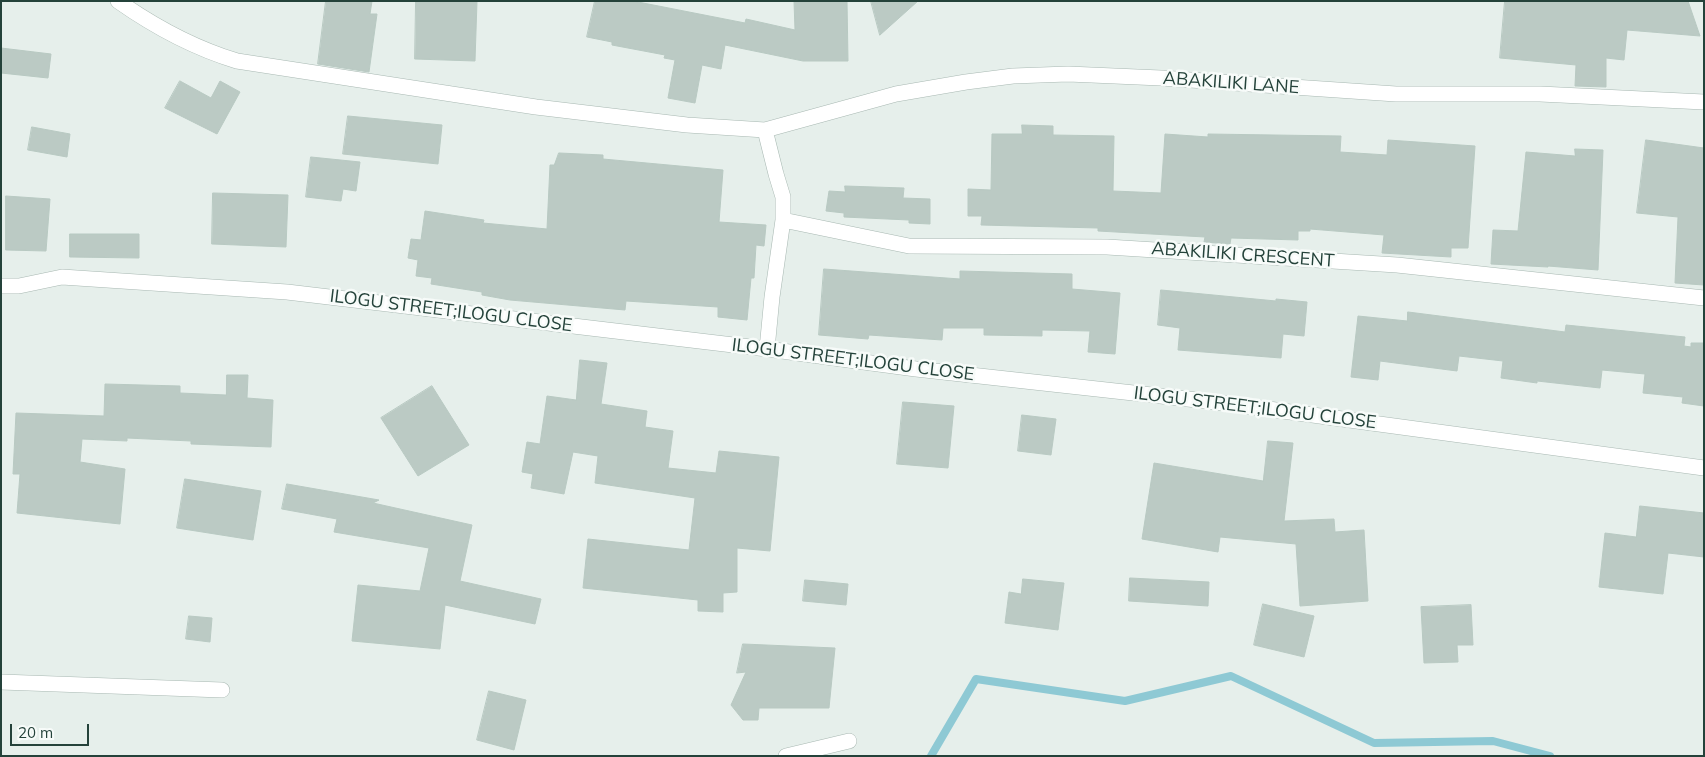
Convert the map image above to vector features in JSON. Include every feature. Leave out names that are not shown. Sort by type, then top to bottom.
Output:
[{"type":"street","name":"ABAKILIKI LANE","points":[[118,1],[182,40],[237,62],[536,107],[687,125],[765,130],[896,94],[1013,76],[1068,74],[1160,78],[1396,94],[1540,94],[1704,102]]},
{"type":"street","points":[[765,130],[783,197],[783,220],[767,349]]},
{"type":"street","name":"ABAKILIKI CRESCENT","points":[[783,220],[909,246],[1107,247],[1397,265],[1704,298]]},
{"type":"street","name":"ILOGU STREET;ILOGU CLOSE","points":[[1,286],[19,286],[62,277],[287,292],[767,349],[916,369],[1234,404],[1704,468]]},
{"type":"street","points":[[1,682],[222,690]]},
{"type":"street","points":[[786,756],[849,741]]},
{"type":"building","points":[[326,1],[372,1],[370,14],[377,14],[369,72],[318,64]]},
{"type":"building","points":[[416,1],[477,1],[475,61],[415,59]]},
{"type":"building","points":[[595,1],[633,1],[745,23],[746,19],[795,30],[794,1],[847,1],[848,61],[803,61],[725,45],[721,69],[702,65],[695,103],[668,98],[675,60],[664,58],[665,55],[612,45],[612,42],[587,37]]},
{"type":"building","points":[[871,1],[918,1],[880,35]]},
{"type":"building","points":[[1505,1],[1688,1],[1700,36],[1627,30],[1624,60],[1606,58],[1606,87],[1575,86],[1576,65],[1500,58]]},
{"type":"building","points":[[1,48],[51,54],[48,78],[1,73]]},
{"type":"building","points":[[180,81],[211,98],[220,81],[240,92],[217,134],[165,108]]},
{"type":"building","points":[[348,116],[442,125],[438,164],[343,154]]},
{"type":"building","points":[[1022,125],[1053,126],[1053,135],[1114,136],[1113,191],[1161,193],[1165,134],[1208,137],[1208,134],[1341,136],[1340,152],[1387,155],[1388,140],[1475,146],[1468,248],[1451,248],[1451,257],[1382,253],[1384,235],[1310,229],[1310,231],[1298,231],[1298,240],[1231,238],[1230,244],[1204,242],[1205,237],[1098,231],[1098,228],[981,225],[982,216],[968,216],[968,189],[991,190],[992,134],[1022,134]]},
{"type":"building","points":[[32,127],[70,134],[67,157],[28,150]]},
{"type":"building","points":[[1646,140],[1704,148],[1704,285],[1675,283],[1678,217],[1637,213]]},
{"type":"building","points":[[1575,149],[1603,150],[1598,270],[1491,264],[1493,230],[1518,231],[1526,152],[1575,156]]},
{"type":"building","points":[[559,153],[603,155],[603,159],[723,170],[719,222],[766,225],[764,246],[756,245],[754,278],[751,278],[747,320],[718,317],[718,307],[626,301],[625,310],[510,300],[482,295],[482,292],[431,284],[432,278],[416,276],[418,260],[408,258],[411,239],[421,240],[425,211],[484,220],[483,223],[547,229],[550,165],[554,165]]},
{"type":"building","points":[[311,157],[360,162],[356,191],[343,189],[341,201],[306,197]]},
{"type":"building","points":[[845,186],[904,188],[903,198],[930,199],[930,224],[909,223],[909,220],[844,217],[844,213],[826,211],[829,191],[845,192]]},
{"type":"building","points":[[213,193],[288,195],[286,247],[212,244]]},
{"type":"building","points":[[6,196],[50,199],[46,251],[6,250]]},
{"type":"building","points":[[70,234],[139,234],[139,258],[70,257]]},
{"type":"building","points":[[824,269],[960,279],[960,271],[1072,274],[1072,289],[1120,293],[1115,354],[1088,352],[1090,331],[1042,330],[1042,336],[984,335],[984,328],[943,328],[942,340],[869,335],[868,339],[819,335]]},
{"type":"building","points":[[1161,290],[1276,301],[1276,299],[1307,302],[1304,336],[1283,334],[1281,358],[1178,350],[1180,328],[1158,325]]},
{"type":"building","points":[[1408,312],[1565,332],[1566,325],[1685,337],[1684,346],[1691,347],[1691,343],[1704,343],[1704,406],[1682,403],[1683,397],[1643,393],[1645,374],[1602,370],[1600,388],[1537,381],[1537,383],[1501,378],[1503,361],[1459,356],[1457,371],[1380,361],[1378,380],[1351,377],[1358,316],[1407,321]]},
{"type":"building","points":[[580,360],[607,363],[601,404],[647,411],[645,427],[673,431],[668,468],[716,473],[719,451],[779,457],[770,551],[737,548],[737,592],[723,593],[723,612],[698,611],[698,600],[583,588],[588,539],[689,550],[695,498],[595,483],[598,456],[573,452],[564,494],[531,488],[533,474],[522,472],[527,442],[540,444],[547,396],[576,400]]},
{"type":"building","points":[[227,375],[248,375],[247,398],[273,400],[271,447],[191,444],[191,441],[127,438],[127,441],[82,439],[80,462],[125,469],[120,524],[17,513],[20,474],[13,474],[16,413],[104,416],[105,384],[180,386],[180,393],[226,395]]},
{"type":"building","points":[[432,386],[469,445],[418,476],[381,418]]},
{"type":"building","points":[[903,402],[954,406],[948,468],[897,464]]},
{"type":"building","points":[[1022,415],[1056,419],[1051,455],[1018,451]]},
{"type":"building","points":[[1268,441],[1293,443],[1284,521],[1334,519],[1335,532],[1364,530],[1368,601],[1300,606],[1296,544],[1220,537],[1218,552],[1142,539],[1154,463],[1263,481]]},
{"type":"building","points":[[185,479],[261,491],[253,540],[177,528]]},
{"type":"building","points":[[287,484],[379,500],[373,503],[472,525],[460,581],[541,599],[535,624],[445,605],[440,649],[352,641],[358,585],[420,591],[429,548],[334,532],[337,519],[282,509]]},
{"type":"building","points":[[1640,506],[1704,513],[1704,557],[1668,553],[1663,594],[1599,587],[1605,533],[1636,537]]},
{"type":"building","points":[[1130,578],[1209,582],[1208,606],[1129,601]]},
{"type":"building","points":[[1023,579],[1064,583],[1058,630],[1005,623],[1009,592],[1021,594]]},
{"type":"building","points":[[805,580],[848,584],[846,605],[803,601]]},
{"type":"building","points":[[1263,604],[1314,616],[1304,657],[1254,645]]},
{"type":"building","points":[[1471,605],[1473,645],[1457,645],[1458,662],[1424,663],[1421,607]]},
{"type":"building","points":[[189,616],[212,618],[210,642],[186,639]]},
{"type":"building","points":[[743,644],[835,648],[829,708],[759,708],[758,720],[743,720],[731,705],[746,672],[737,673]]},
{"type":"building","points":[[489,691],[526,700],[514,750],[477,740]]},
{"type":"waterway","points":[[931,756],[976,679],[1125,701],[1231,676],[1374,743],[1493,741],[1550,756]]}]
